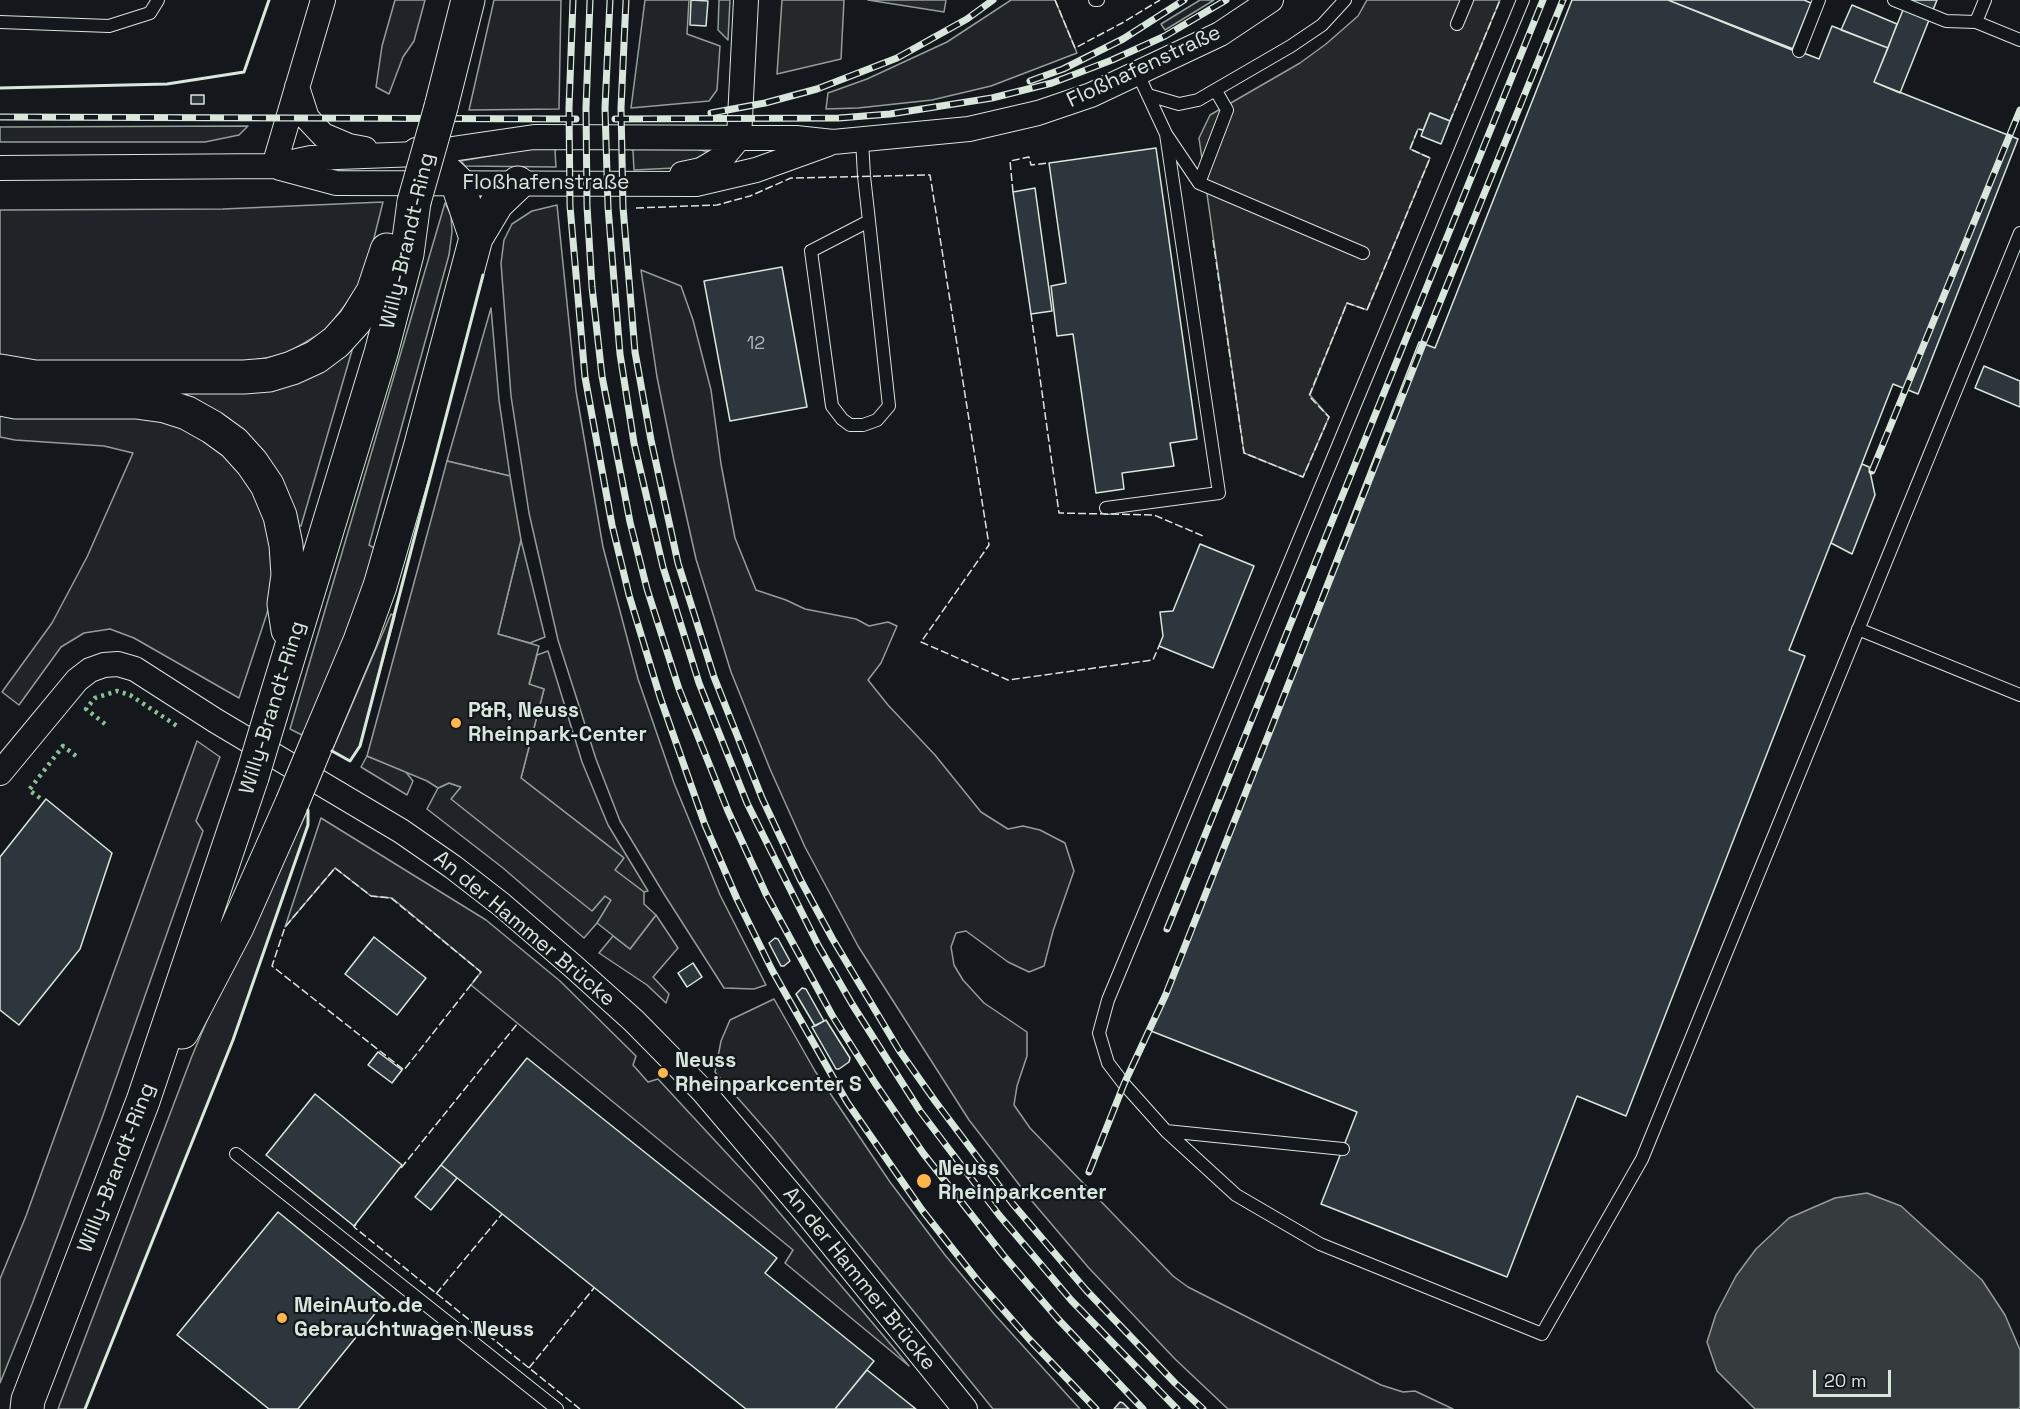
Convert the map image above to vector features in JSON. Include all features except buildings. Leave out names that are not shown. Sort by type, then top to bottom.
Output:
[{"type":"main road","name":"Willy-Brandt-Ring","points":[[26,1406],[143,1101],[252,777],[381,353],[407,254],[414,202],[468,0]]},
{"type":"main road","points":[[405,154],[440,166],[458,182],[476,238]]},
{"type":"main road","points":[[143,1101],[195,1009],[237,927],[360,641],[380,586],[420,448],[476,238],[497,203],[518,183]]},
{"type":"main road","points":[[0,371],[35,376],[244,377],[268,375],[292,368],[316,357],[336,342],[355,321],[373,291],[391,237],[414,202]]},
{"type":"main road","points":[[0,399],[16,402],[136,402],[165,406],[187,413],[234,443],[267,485],[280,516],[286,545],[288,574],[284,604],[291,650]]},
{"type":"street","points":[[274,166],[322,0]]},
{"type":"street","points":[[739,138],[746,0]]},
{"type":"street","name":"Floßhafenstraße","points":[[0,168],[274,166],[311,158],[405,154],[534,137],[796,138],[833,142],[969,129],[1091,96],[1143,85],[1271,0]]},
{"type":"street","name":"Floßhafenstraße","points":[[297,87],[308,118],[323,135],[349,146],[405,154]]},
{"type":"street","name":"Floßhafenstraße","points":[[640,184],[701,170],[723,157],[739,138]]},
{"type":"street","name":"Floßhafenstraße","points":[[274,166],[336,183],[696,184],[734,177],[833,142]]},
{"type":"street","name":"An der Hammer Brücke","points":[[0,773],[77,680],[90,670],[104,665],[118,664],[135,669],[216,721],[401,831],[453,867],[520,921],[634,1021],[690,1078],[809,1216],[965,1409]]},
{"type":"lane","points":[[0,22],[109,26],[150,13],[158,0]]},
{"type":"lane","points":[[1143,85],[1179,104],[1198,100],[1291,46],[1322,25],[1345,0]]},
{"type":"lane","points":[[1457,24],[1467,0]]},
{"type":"lane","points":[[1523,0],[1107,1000],[1099,1033],[1108,1063],[1166,1131],[1236,1195],[1320,1244],[1542,1334],[1642,1159],[2020,233]]},
{"type":"lane","points":[[1799,51],[1819,0]]},
{"type":"lane","points":[[1894,0],[1946,21],[1976,22],[2020,40]]},
{"type":"lane","points":[[1976,22],[1985,0]]},
{"type":"lane","points":[[1143,85],[1166,134],[1199,183],[1363,253]]},
{"type":"lane","points":[[1199,183],[1227,110],[1216,91]]},
{"type":"lane","points":[[1106,508],[1219,493],[1166,134]]},
{"type":"lane","points":[[862,140],[889,406],[877,420],[863,425],[850,425],[832,406],[811,251],[869,221]]},
{"type":"lane","points":[[1858,629],[2020,695]]},
{"type":"lane","points":[[1166,1131],[1343,1149]]},
{"type":"lane","points":[[236,1154],[557,1409]]},
{"type":"shaded area","points":[[395,0],[425,0],[414,41],[403,57],[389,94],[376,87],[382,46]]},
{"type":"shaded area","points":[[494,0],[561,0],[559,109],[469,110]]},
{"type":"shaded area","points":[[645,0],[689,0],[687,34],[720,46],[717,90],[709,101],[631,108]]},
{"type":"shaded area","points":[[719,0],[730,0],[728,40],[718,30]]},
{"type":"shaded area","points":[[782,0],[844,0],[841,59],[777,74]]},
{"type":"shaded area","points":[[868,0],[946,0],[944,12]]},
{"type":"shaded area","points":[[1011,0],[1055,0],[1077,53],[991,86],[932,100],[826,109],[828,93],[867,79],[947,42]]},
{"type":"shaded area","points":[[1200,0],[1214,0],[1165,30],[1161,24]]},
{"type":"shaded area","points":[[1367,0],[1500,0],[1450,121],[1430,113],[1423,130],[1418,129],[1410,149],[1430,158],[1367,310],[1347,303],[1310,395],[1329,417],[1303,477],[1244,453],[1199,138],[1210,115],[1300,63],[1326,44],[1358,16]]},
{"type":"shaded area","points":[[248,126],[239,135],[205,142],[0,142],[0,127]]},
{"type":"shaded area","points":[[558,145],[558,149],[555,150],[556,167],[465,166],[461,161],[545,146]]},
{"type":"shaded area","points":[[694,148],[708,152],[698,160],[674,168],[634,170],[631,149]]},
{"type":"shaded area","points":[[383,202],[370,254],[358,288],[326,330],[284,355],[235,363],[45,362],[6,357],[0,354],[0,210],[223,209]]},
{"type":"shaded area","points":[[445,203],[451,215],[452,232],[449,255],[369,545],[376,549],[351,627],[304,736],[290,729]]},
{"type":"shaded area","points":[[557,205],[576,391],[603,547],[638,679],[674,783],[720,895],[766,985],[754,989],[724,988],[620,821],[596,759],[558,640],[529,513],[511,396],[501,263],[504,240],[512,224],[532,211]]},
{"type":"shaded area","points":[[641,270],[681,286],[693,320],[711,390],[721,464],[735,538],[756,590],[805,609],[856,619],[869,626],[888,622],[897,626],[881,663],[868,680],[935,755],[981,812],[1008,829],[1023,826],[1040,830],[1065,843],[1074,871],[1053,931],[1044,966],[1029,972],[1008,962],[966,931],[956,933],[951,947],[954,965],[963,980],[984,1003],[1027,1032],[1027,1056],[1017,1086],[1014,1105],[1030,1128],[1173,1276],[1188,1287],[1381,1385],[1403,1392],[1415,1391],[1453,1409],[1228,1409],[1175,1359],[1088,1267],[1031,1200],[969,1120],[858,946],[805,847],[770,769],[731,672],[696,559],[674,461],[657,377]]},
{"type":"shaded area","points":[[491,308],[499,400],[510,476],[447,461]]},
{"type":"shaded area","points":[[353,347],[301,526],[294,525],[239,436],[0,382],[244,385]]},
{"type":"shaded area","points":[[0,414],[136,416],[171,423],[200,436],[223,453],[248,481],[266,516],[275,554],[274,592],[239,698],[134,638],[110,629],[84,633],[61,647],[19,705],[2,692],[52,623],[87,557],[133,453],[104,446],[0,437]]},
{"type":"shaded area","name":"P&R, Neuss Rheinpark-Center","points":[[447,461],[510,476],[521,540],[498,634],[539,646],[529,684],[544,689],[521,778],[624,858],[615,870],[644,892],[644,904],[656,915],[630,949],[597,923],[611,900],[605,896],[592,911],[451,799],[461,787],[449,783],[438,788],[427,781],[367,756]]},
{"type":"shaded area","points":[[521,540],[545,637],[530,643],[498,634]]},
{"type":"shaded area","points":[[391,614],[395,616],[360,746],[350,761],[332,751]]},
{"type":"shaded area","points":[[548,651],[582,762],[608,825],[648,891],[644,892],[614,870],[623,857],[521,778],[544,689],[529,685],[537,655]]},
{"type":"shaded area","points":[[197,741],[220,757],[196,821],[203,831],[102,1118],[0,1383],[0,1279],[26,1216]]},
{"type":"shaded area","points":[[367,756],[405,771],[413,781],[407,795],[361,767]]},
{"type":"shaded area","points":[[449,783],[461,787],[452,799],[593,910],[605,896],[612,901],[584,938],[503,868],[427,809],[438,788]]},
{"type":"shaded area","points":[[308,810],[308,825],[233,1040],[85,1409],[58,1409],[192,1056],[214,1004]]},
{"type":"shaded area","points":[[321,818],[486,920],[560,981],[636,1056],[633,1065],[648,1082],[658,1079],[756,1185],[909,1366],[785,1263],[793,1250],[471,985],[481,972],[392,898],[371,896],[335,868],[285,927]]},
{"type":"shaded area","points":[[656,915],[678,948],[653,977],[669,994],[666,1003],[647,985],[599,953],[613,936],[630,949]]},
{"type":"shaded area","points":[[774,999],[815,1071],[890,1182],[945,1255],[995,1315],[1080,1409],[993,1409],[772,1137],[715,1072],[721,1041],[730,1020]]},
{"type":"shaded area","points":[[1867,1193],[1901,1206],[1982,1280],[2005,1315],[2020,1350],[2020,1407],[2018,1409],[1755,1409],[1717,1371],[1707,1342],[1716,1314],[1736,1276],[1756,1249],[1789,1218],[1835,1198]]},
{"type":"railway","points":[[573,0],[569,108],[570,206],[585,377],[612,525],[629,595],[660,697],[705,825],[737,899],[772,970],[847,1102],[922,1210],[978,1281],[1029,1339],[1096,1409]]},
{"type":"railway","points":[[590,0],[586,108],[587,206],[592,287],[602,376],[630,522],[647,589],[679,689],[728,811],[766,894],[832,1015],[875,1083],[923,1153],[1003,1255],[1058,1319],[1143,1409]]},
{"type":"railway","points":[[610,0],[605,108],[608,207],[620,354],[634,443],[663,567],[699,683],[747,803],[818,945],[852,1004],[920,1111],[999,1215],[1071,1300],[1177,1409]]},
{"type":"railway","points":[[626,0],[621,108],[623,207],[635,352],[651,440],[678,563],[714,677],[762,798],[800,879],[832,938],[899,1050],[935,1101],[1012,1203],[1086,1290],[1203,1409]]},
{"type":"railway","points":[[711,113],[765,103],[817,89],[897,58],[967,19],[993,0]]},
{"type":"railway","points":[[1030,81],[1063,69],[1123,39],[1184,0]]},
{"type":"railway","points":[[615,119],[839,118],[890,114],[992,98],[1052,83],[1112,60],[1165,36],[1226,0]]},
{"type":"railway","points":[[1167,929],[1543,0]]},
{"type":"railway","points":[[1089,1172],[1124,1084],[1166,994],[1423,344],[1563,0]]},
{"type":"railway","points":[[1872,471],[2020,110]]},
{"type":"railway","points":[[0,117],[576,119]]},
{"type":"hedge","points":[[105,724],[86,709],[95,698],[117,691],[130,695],[177,726]]},
{"type":"hedge","points":[[40,798],[29,790],[63,746],[76,756]]},
{"type":"fence","points":[[1055,0],[1075,48],[1160,0]]},
{"type":"fence","points":[[1450,121],[1500,0]]},
{"type":"fence","points":[[1213,240],[1244,453],[1303,477],[1329,417],[1309,396],[1347,303],[1367,310],[1430,158],[1410,149],[1418,129],[1423,130]]},
{"type":"fence","points":[[1013,192],[1010,161],[1029,157],[1031,165],[1049,163]]},
{"type":"fence","points":[[636,208],[717,205],[750,196],[791,178],[930,175],[989,545],[921,642],[1008,680],[1153,660],[1159,646]]},
{"type":"fence","points":[[1031,314],[1059,513],[1154,515],[1203,536]]},
{"type":"fence","points":[[335,868],[371,896],[391,898],[481,972],[404,1070],[272,966],[285,927],[335,868]]},
{"type":"fence","points":[[401,1168],[518,1023]]},
{"type":"fence","points":[[436,1294],[502,1214]]},
{"type":"fence","points":[[356,1224],[354,1227],[580,1409]]},
{"type":"fence","points":[[529,1368],[594,1288]]},
{"type":"wall","points":[[0,88],[167,84],[244,72],[269,0]]},
{"type":"wall","points":[[332,751],[350,761],[360,746],[483,275]]},
{"type":"wall","points":[[85,1409],[233,1040],[308,825],[308,810]]},
{"type":"place","name":"P&R, Neuss Rheinpark-Center","points":[[456,723]]},
{"type":"place","name":"Neuss Rheinparkcenter S","points":[[663,1073]]},
{"type":"place","name":"Neuss Rheinparkcenter","points":[[924,1181]]},
{"type":"place","name":"MeinAuto.de Gebrauchtwagen Neuss","points":[[282,1318]]}]
